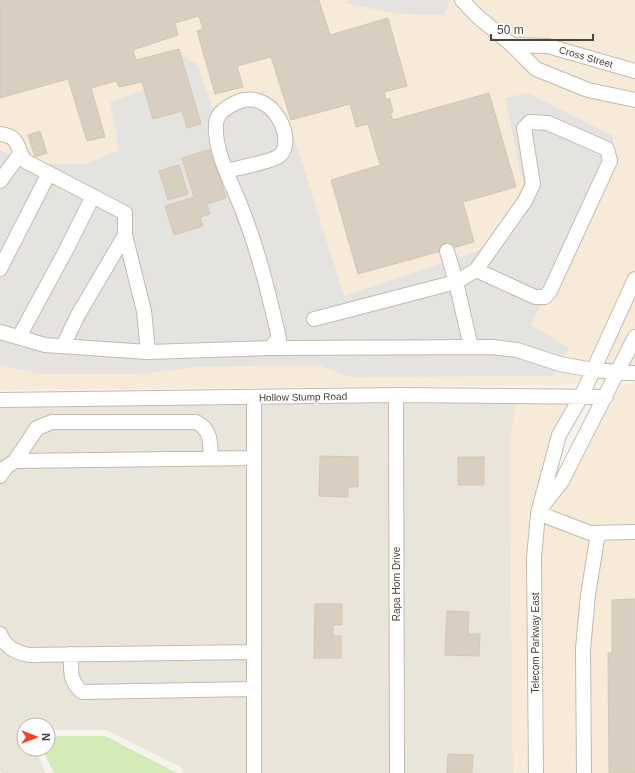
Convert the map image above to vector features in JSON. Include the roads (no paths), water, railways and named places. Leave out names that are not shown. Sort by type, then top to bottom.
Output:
[{"type":"street","points":[[462,0],[476,16],[512,45],[536,69],[588,90],[635,100]]},
{"type":"street","name":"Cross Street","points":[[512,45],[548,46],[635,71]]},
{"type":"street","points":[[226,171],[278,157],[285,150],[286,142],[278,115],[271,107],[258,100],[245,100],[229,105],[220,115],[216,124],[218,146],[226,171],[243,213],[268,287],[278,338],[270,348]]},
{"type":"street","points":[[314,319],[456,282],[476,270],[525,201],[533,184],[524,128],[530,122],[548,123],[607,149],[610,161],[550,291],[545,297],[535,297],[476,270]]},
{"type":"street","points":[[0,134],[14,138],[18,144],[20,154],[25,161],[125,213],[125,236],[144,311],[148,352]]},
{"type":"street","points":[[0,181],[20,154]]},
{"type":"street","points":[[0,269],[49,173]]},
{"type":"street","points":[[19,337],[65,252],[92,196]]},
{"type":"street","points":[[63,346],[78,315],[125,236]]},
{"type":"street","points":[[447,251],[456,282],[471,347]]},
{"type":"street","name":"Telecom Parkway East","points":[[536,773],[534,558],[538,513],[559,435],[581,397],[635,279]]},
{"type":"street","points":[[0,332],[46,345],[148,352],[270,348],[471,347],[517,350],[560,364],[593,370],[635,373]]},
{"type":"street","points":[[635,337],[620,371],[562,481],[538,513],[590,533],[635,532]]},
{"type":"street","name":"Hollow Stump Road","points":[[0,400],[396,395],[606,397]]},
{"type":"street","name":"Rapa Horn Drive","points":[[396,395],[397,773]]},
{"type":"street","points":[[254,397],[254,773]]},
{"type":"street","points":[[0,476],[6,467],[15,461],[37,428],[52,422],[196,422],[204,426],[210,436],[211,459]]},
{"type":"street","points":[[15,461],[254,458]]},
{"type":"street","points":[[584,773],[584,649],[588,595],[598,533]]},
{"type":"street","points":[[0,634],[2,640],[13,652],[29,654],[254,652]]},
{"type":"street","points":[[71,654],[71,677],[74,685],[82,692],[254,689]]}]
